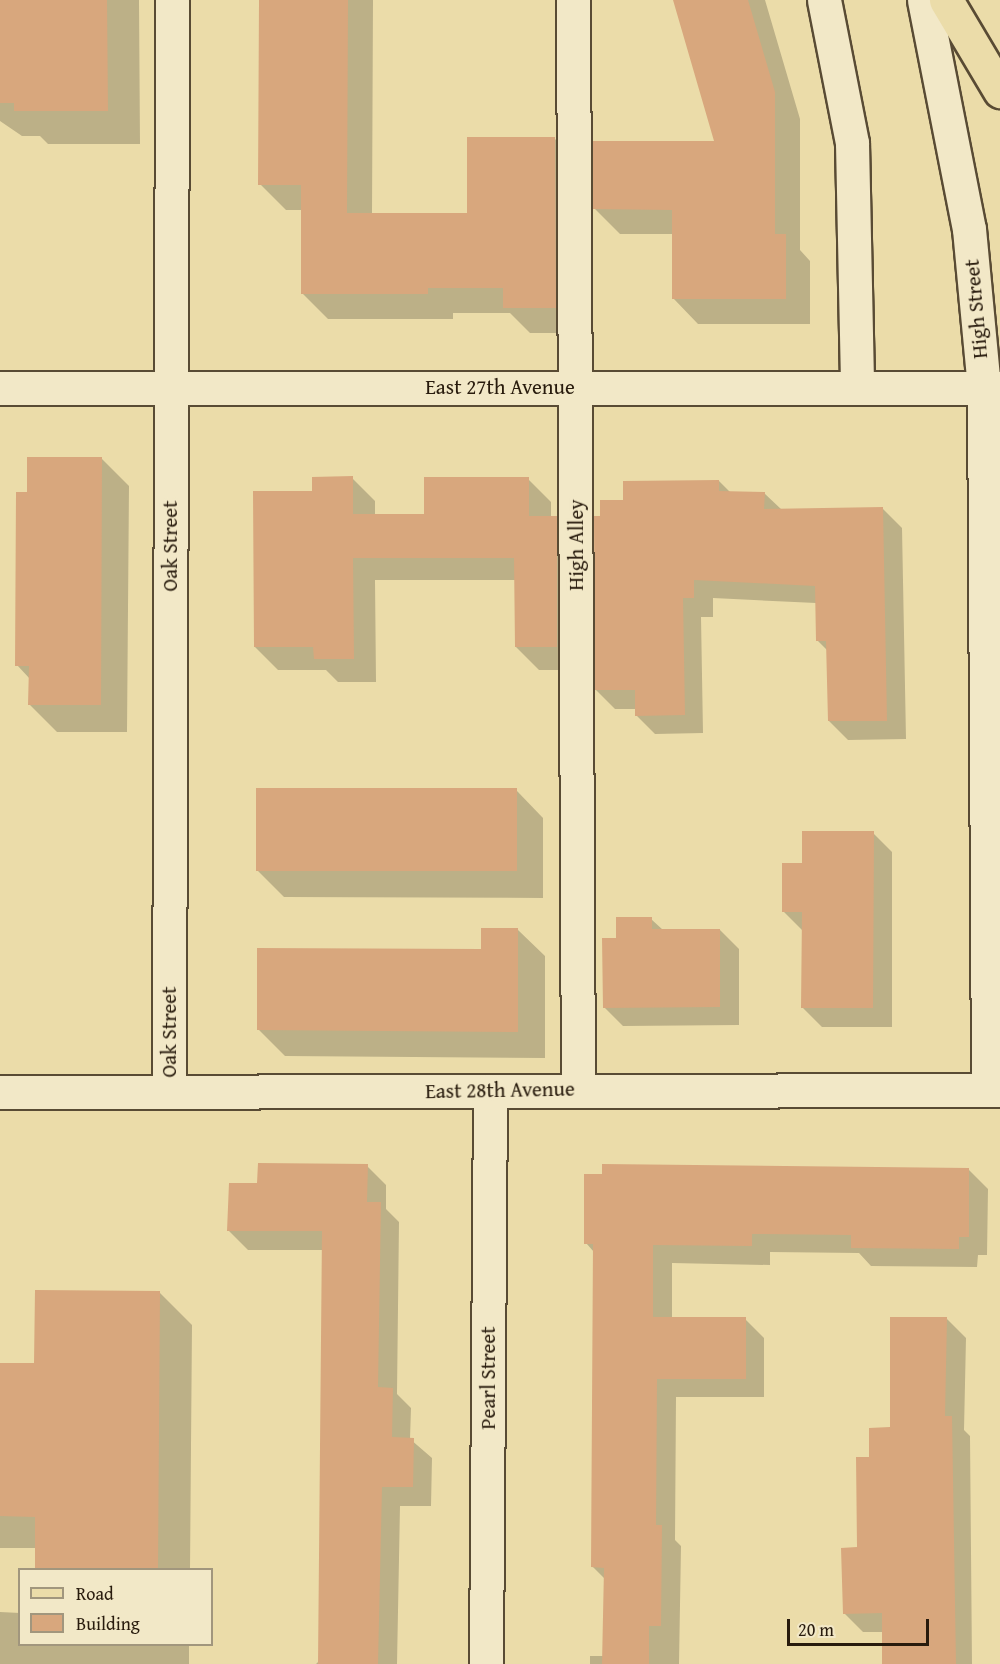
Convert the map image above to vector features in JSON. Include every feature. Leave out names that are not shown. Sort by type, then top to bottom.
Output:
[{"type":"main road","points":[[946,0],[1000,91]]},
{"type":"street","name":"Oak Street","points":[[170,1091],[172,0]]},
{"type":"street","name":"High Alley","points":[[573,0],[578,1090]]},
{"type":"street","points":[[824,0],[852,143],[857,388]]},
{"type":"street","name":"High Street","points":[[924,0],[969,229],[992,388],[994,1090]]},
{"type":"street","name":"East 27th Avenue","points":[[0,388],[992,388]]},
{"type":"street","name":"East 28th Avenue","points":[[0,1092],[994,1090]]},
{"type":"street","name":"Pearl Street","points":[[486,1664],[490,1091]]},
{"type":"building","points":[[0,0],[107,0],[108,111],[14,111],[14,103],[0,103]]},
{"type":"building","points":[[259,0],[348,0],[347,213],[467,213],[467,137],[555,137],[556,308],[503,308],[503,288],[428,288],[428,294],[301,294],[301,185],[258,185]]},
{"type":"building","points":[[673,0],[748,0],[775,92],[775,234],[786,234],[786,299],[672,299],[672,210],[593,209],[592,141],[714,141]]},
{"type":"building","points":[[27,457],[102,457],[101,705],[28,705],[29,666],[15,666],[16,492],[27,492]]},
{"type":"building","points":[[353,476],[353,514],[424,514],[424,477],[529,477],[529,516],[557,516],[557,647],[515,647],[514,558],[353,558],[354,659],[314,659],[313,647],[254,647],[253,491],[312,491],[312,477]]},
{"type":"building","points":[[719,480],[719,491],[765,492],[764,509],[883,507],[887,721],[828,721],[826,641],[816,641],[815,586],[694,580],[694,598],[683,598],[685,715],[635,716],[635,690],[595,690],[594,516],[600,516],[600,500],[623,500],[623,481]]},
{"type":"building","points":[[256,788],[517,788],[517,871],[256,871]]},
{"type":"building","points":[[802,831],[874,831],[873,1008],[801,1008],[802,912],[782,912],[782,863],[802,863]]},
{"type":"building","points":[[616,917],[652,917],[652,929],[720,929],[720,1007],[603,1008],[602,938],[616,938]]},
{"type":"building","points":[[481,928],[518,928],[518,1032],[257,1030],[257,948],[481,949]]},
{"type":"building","points":[[258,1163],[368,1164],[367,1202],[381,1202],[378,1387],[393,1388],[392,1437],[414,1438],[413,1487],[382,1487],[378,1664],[318,1664],[322,1231],[227,1231],[229,1183],[257,1183]]},
{"type":"building","points":[[602,1164],[969,1168],[969,1237],[959,1237],[959,1249],[851,1248],[851,1235],[752,1234],[752,1246],[653,1245],[653,1317],[746,1317],[746,1379],[657,1379],[656,1525],[662,1525],[661,1626],[649,1626],[649,1664],[602,1664],[604,1568],[591,1567],[593,1244],[584,1244],[584,1174],[602,1174]]},
{"type":"building","points":[[35,1290],[160,1291],[158,1568],[35,1568],[35,1517],[0,1516],[0,1363],[34,1363]]},
{"type":"building","points":[[890,1317],[947,1317],[945,1416],[952,1416],[956,1664],[882,1664],[882,1613],[843,1614],[841,1548],[857,1547],[856,1457],[869,1457],[869,1428],[890,1427]]}]
